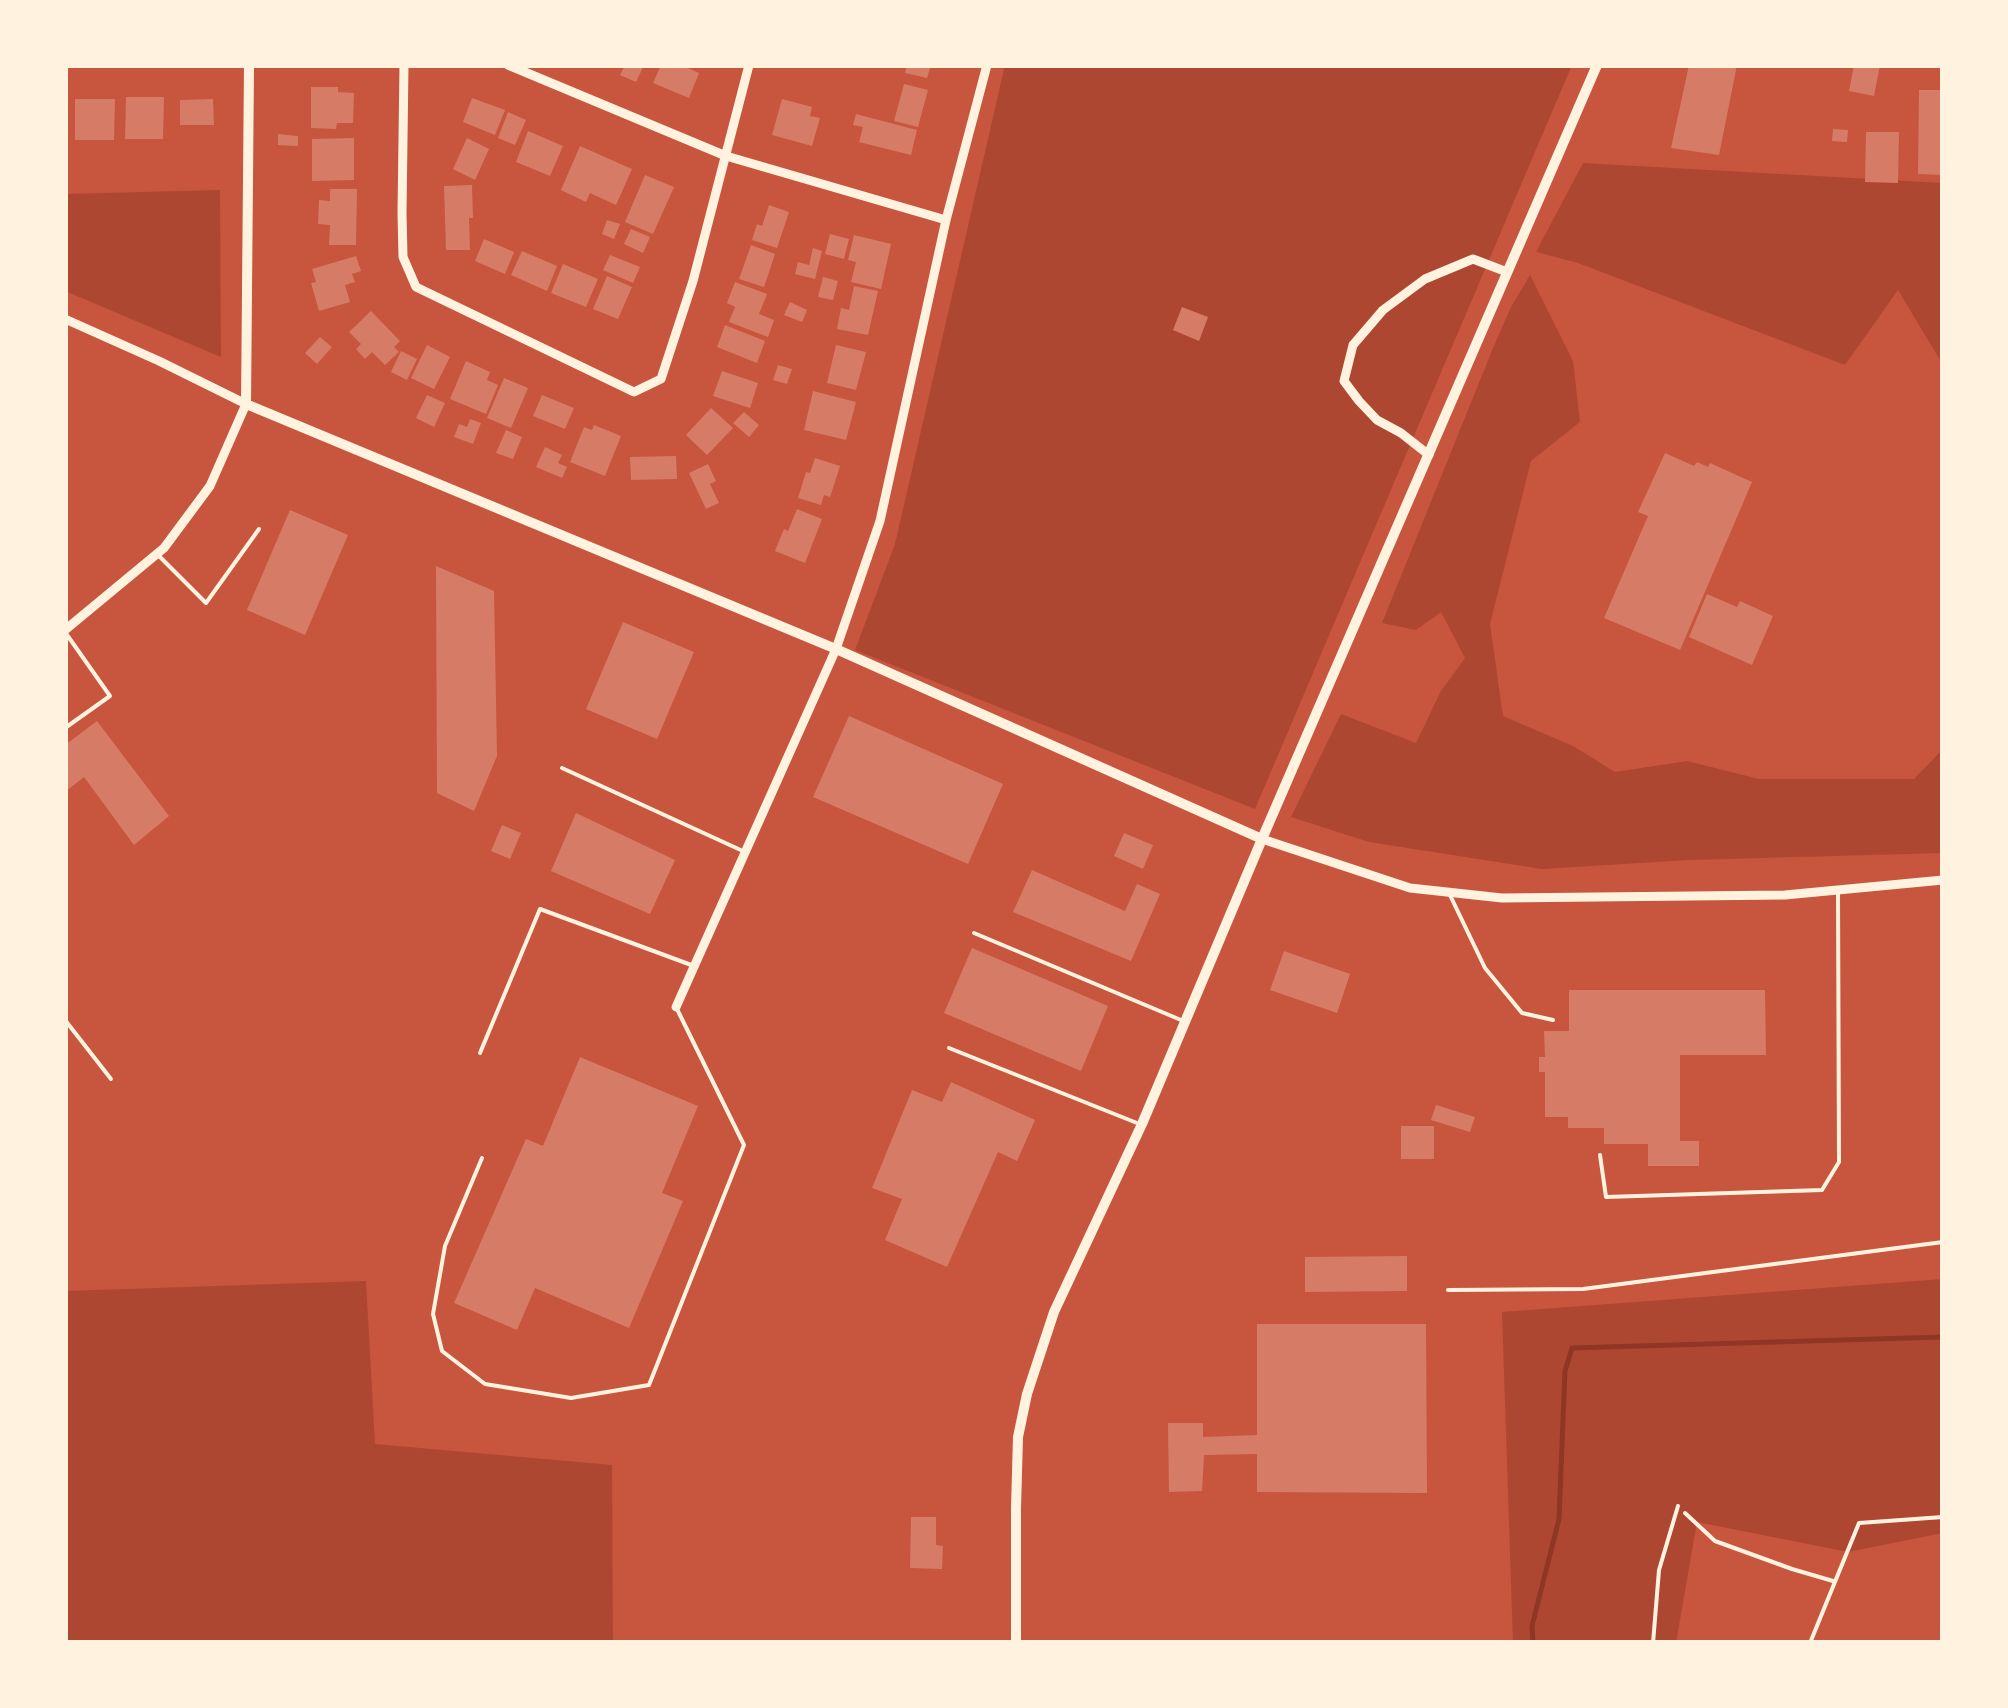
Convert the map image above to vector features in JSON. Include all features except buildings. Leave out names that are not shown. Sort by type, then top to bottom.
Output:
[{"type":"street","points":[[65,631],[164,548],[210,486],[246,404],[249,65]]},
{"type":"street","points":[[404,65],[404,257],[416,286],[634,392],[661,379],[693,281],[749,65]]},
{"type":"street","points":[[508,65],[726,156],[946,220]]},
{"type":"street","points":[[676,1007],[836,649],[880,521],[946,220],[987,65]]},
{"type":"street","points":[[1016,1643],[1018,1450],[1026,1394],[1054,1312],[1142,1124],[1597,65]]},
{"type":"street","points":[[1430,455],[1377,420],[1344,380],[1353,345],[1383,310],[1424,279],[1472,259],[1507,272]]},
{"type":"street","points":[[65,319],[246,404],[836,649],[1262,840],[1410,888],[1502,898],[1785,895],[1943,880]]},
{"type":"lane","points":[[158,554],[206,603],[259,528]]},
{"type":"lane","points":[[65,631],[110,696],[65,728]]},
{"type":"lane","points":[[562,768],[746,852]]},
{"type":"lane","points":[[1600,1155],[1606,1197],[1822,1190],[1839,1162],[1838,890]]},
{"type":"lane","points":[[1449,892],[1485,968],[1522,1013],[1553,1020]]},
{"type":"lane","points":[[480,1052],[540,910],[694,966]]},
{"type":"lane","points":[[974,934],[1185,1022]]},
{"type":"lane","points":[[482,1158],[445,1246],[433,1314],[442,1351],[484,1384],[519,1390],[571,1398],[649,1385],[744,1146],[676,1007]]},
{"type":"lane","points":[[65,1020],[111,1079]]},
{"type":"lane","points":[[949,1048],[1142,1124]]},
{"type":"lane","points":[[1448,1290],[1583,1288],[1943,1242]]},
{"type":"lane","points":[[1653,1643],[1659,1570],[1678,1506]]},
{"type":"path","points":[[1678,1506],[1715,1541],[1835,1582]]},
{"type":"path","points":[[1810,1643],[1858,1522],[1943,1517]]},
{"type":"shaded area","points":[[1005,65],[1572,65],[1255,809],[855,650],[895,544]]},
{"type":"shaded area","points":[[1583,163],[1943,183],[1943,365],[1898,290],[1845,365],[1578,263],[1536,252]]},
{"type":"shaded area","points":[[220,190],[221,357],[65,291],[65,194]]},
{"type":"shaded area","points":[[1530,275],[1573,361],[1580,422],[1531,461],[1490,624],[1503,716],[1573,746],[1615,772],[1687,761],[1759,779],[1914,779],[1943,749],[1943,853],[1689,860],[1542,869],[1369,842],[1291,817],[1341,714],[1416,743],[1441,691],[1465,658],[1441,612],[1416,630],[1382,623],[1493,348]]},
{"type":"shaded area","points":[[1943,1279],[1943,1533],[1848,1552],[1697,1522],[1676,1643],[1513,1643],[1502,1312]]},
{"type":"shaded area","points":[[366,1281],[375,1444],[612,1465],[613,1643],[65,1643],[65,1291]]},
{"type":"waterway","points":[[1533,1643],[1532,1626],[1559,1519],[1565,1371],[1572,1348],[1943,1337]]}]
